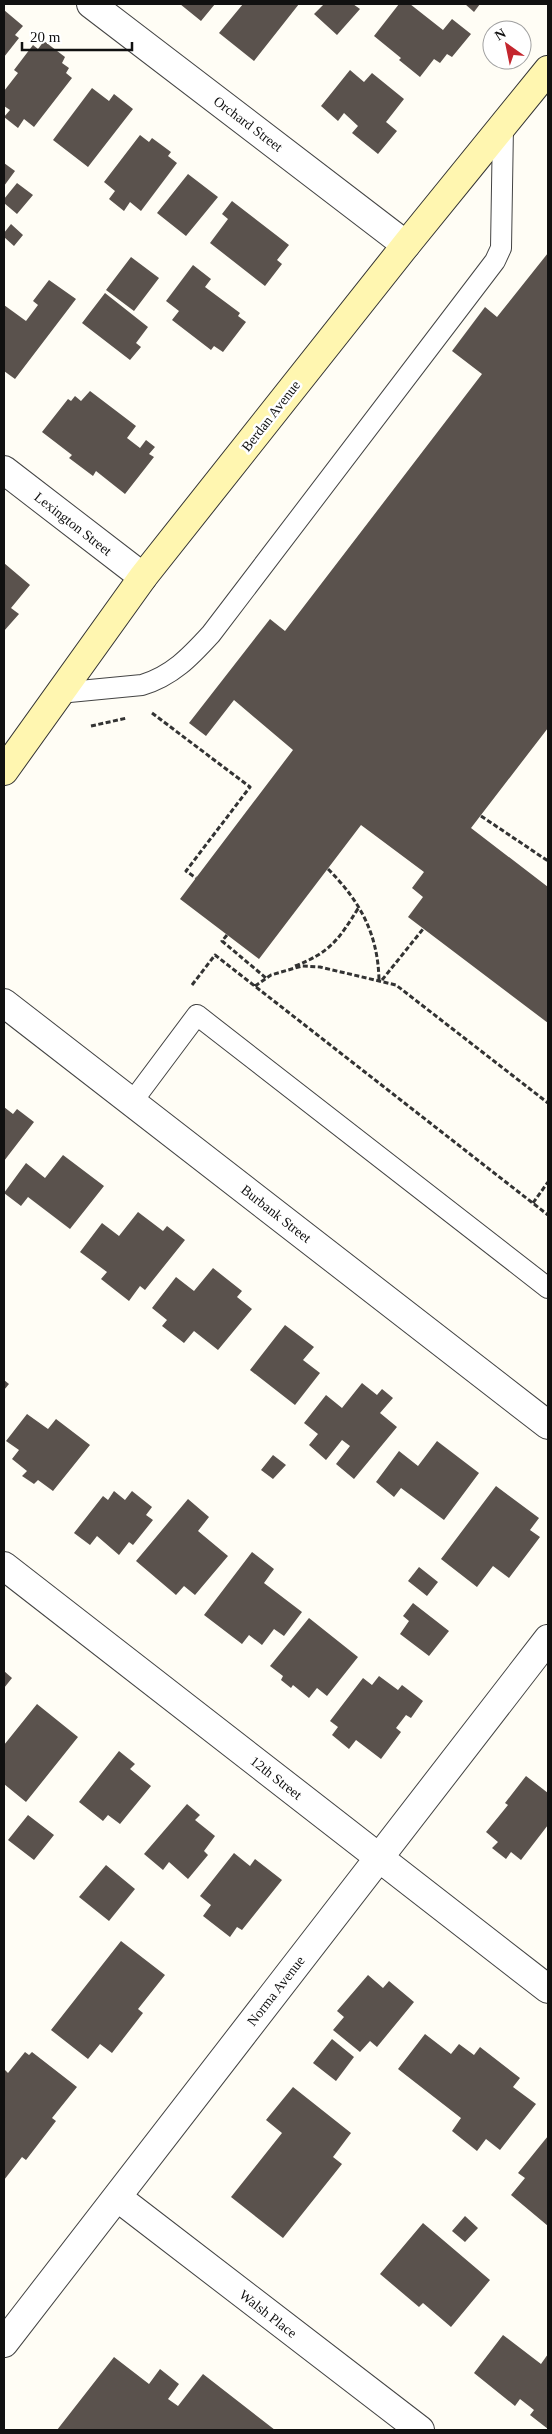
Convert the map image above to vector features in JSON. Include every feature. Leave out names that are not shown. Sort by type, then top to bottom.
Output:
[{"type":"street","name":"Orchard Street","points":[[91,4],[406,245]]},
{"type":"street","name":"Berdan Avenue","points":[[4,771],[143,578],[406,245],[548,70]]},
{"type":"street","name":"Lexington Street","points":[[4,470],[143,578]]},
{"type":"street","name":"Burbank Street","points":[[4,1003],[548,1425]]},
{"type":"street","name":"12th Street","points":[[4,1566],[548,1989]]},
{"type":"street","name":"Norma Avenue","points":[[4,2343],[548,1640]]},
{"type":"street","name":"Walsh Place","points":[[117,2197],[420,2430]]},
{"type":"lane","points":[[59,693],[142,685],[154,682],[169,675],[180,666],[211,634],[495,261],[501,248],[502,234],[503,126]]},
{"type":"lane","points":[[132,1102],[197,1015],[548,1288]]},
{"type":"path","points":[[152,713],[250,788],[186,871],[196,878]]},
{"type":"path","points":[[481,816],[548,861]]},
{"type":"path","points":[[328,869],[345,886],[359,907],[378,955],[381,980]]},
{"type":"path","points":[[255,986],[266,978],[318,957],[329,949],[359,907]]},
{"type":"path","points":[[381,980],[424,929]]},
{"type":"path","points":[[227,935],[222,941],[266,978]]},
{"type":"path","points":[[186,992],[216,955],[548,1215]]},
{"type":"path","points":[[283,971],[302,966],[320,967],[381,980],[396,986],[548,1103]]},
{"type":"path","points":[[533,1203],[548,1182]]},
{"type":"building","points":[[180,4],[215,4],[201,21]]},
{"type":"building","points":[[243,4],[299,4],[254,61],[219,33]]},
{"type":"building","points":[[324,4],[353,4],[360,9],[337,35],[314,14]]},
{"type":"building","points":[[399,4],[410,4],[443,30],[452,19],[471,34],[452,57],[447,54],[440,63],[434,59],[420,77],[399,60],[401,58],[374,36]]},
{"type":"building","points":[[465,4],[480,4],[474,12]]},
{"type":"building","points":[[4,10],[23,26],[15,35],[19,38],[4,57]]},
{"type":"building","points":[[44,41],[65,57],[62,63],[69,68],[66,73],[72,78],[34,127],[24,119],[18,128],[4,117],[10,110],[4,106],[4,91],[18,73],[14,70],[33,45],[38,49]]},
{"type":"building","points":[[350,70],[364,82],[372,73],[404,99],[386,122],[397,131],[378,154],[352,133],[358,126],[344,113],[338,121],[321,106]]},
{"type":"building","points":[[92,88],[109,101],[114,94],[133,109],[88,167],[53,140]]},
{"type":"building","points":[[140,135],[149,142],[152,138],[171,152],[168,156],[177,163],[141,211],[130,202],[124,211],[109,199],[115,191],[104,182]]},
{"type":"building","points":[[4,163],[15,171],[4,186]]},
{"type":"building","points":[[188,174],[218,197],[186,236],[157,213]]},
{"type":"building","points":[[17,183],[33,195],[17,214],[4,203],[4,199]]},
{"type":"building","points":[[232,201],[289,245],[277,260],[282,264],[265,286],[210,243],[228,219],[222,214]]},
{"type":"building","points":[[11,224],[23,235],[14,246],[4,237],[4,233]]},
{"type":"building","points":[[548,253],[548,728],[471,828],[548,887],[548,1023],[408,917],[423,897],[412,888],[424,872],[361,825],[259,959],[180,899],[293,750],[234,700],[206,736],[189,723],[270,619],[285,631],[482,374],[452,351],[485,307],[497,317]]},
{"type":"building","points":[[131,257],[159,278],[134,311],[106,290]]},
{"type":"building","points":[[193,265],[211,279],[205,287],[240,313],[238,316],[246,322],[223,352],[214,346],[211,350],[172,320],[179,311],[166,301]]},
{"type":"building","points":[[49,280],[76,299],[15,379],[4,371],[4,305],[26,321],[38,305],[33,301]]},
{"type":"building","points":[[105,293],[148,327],[136,343],[141,347],[130,360],[82,323]]},
{"type":"building","points":[[90,391],[136,426],[127,438],[140,448],[146,440],[155,447],[149,454],[154,457],[125,494],[96,471],[93,476],[69,458],[72,455],[42,432],[68,399],[71,401],[75,396],[81,401]]},
{"type":"building","points":[[4,563],[30,585],[11,608],[19,614],[4,631]]},
{"type":"building","points":[[4,1107],[13,1114],[17,1109],[34,1122],[4,1161]]},
{"type":"building","points":[[63,1155],[104,1186],[70,1229],[28,1197],[21,1206],[4,1193],[26,1163],[45,1178]]},
{"type":"building","points":[[138,1212],[163,1231],[167,1226],[185,1240],[145,1290],[140,1286],[129,1301],[101,1279],[107,1272],[80,1252],[102,1223],[119,1236]]},
{"type":"building","points":[[213,1268],[242,1291],[237,1297],[252,1309],[218,1350],[194,1331],[184,1343],[162,1326],[167,1320],[152,1308],[176,1277],[194,1291]]},
{"type":"building","points":[[285,1325],[314,1347],[303,1360],[320,1373],[295,1405],[250,1370]]},
{"type":"building","points":[[4,1380],[9,1384],[4,1390]]},
{"type":"building","points":[[362,1383],[377,1395],[382,1389],[393,1398],[380,1413],[397,1427],[354,1479],[336,1464],[350,1446],[342,1440],[326,1460],[309,1445],[318,1434],[304,1423],[326,1395],[342,1408]]},
{"type":"building","points":[[27,1414],[48,1429],[56,1419],[90,1445],[53,1491],[38,1480],[34,1484],[22,1476],[27,1471],[12,1459],[19,1450],[6,1441]]},
{"type":"building","points":[[437,1441],[479,1473],[444,1520],[401,1488],[394,1497],[376,1482],[399,1451],[418,1466]]},
{"type":"building","points":[[273,1455],[286,1465],[273,1479],[261,1470]]},
{"type":"building","points":[[496,1486],[539,1518],[530,1530],[540,1537],[509,1578],[493,1566],[477,1587],[441,1559]]},
{"type":"building","points":[[114,1491],[125,1500],[132,1491],[152,1507],[146,1515],[153,1520],[133,1545],[129,1542],[119,1555],[97,1536],[90,1545],[74,1533],[103,1496],[108,1500]]},
{"type":"building","points":[[188,1499],[209,1517],[198,1531],[228,1556],[195,1595],[184,1586],[176,1595],[136,1561]]},
{"type":"building","points":[[252,1552],[274,1569],[264,1583],[302,1612],[284,1636],[274,1629],[262,1645],[249,1635],[242,1644],[204,1615]]},
{"type":"building","points":[[419,1567],[438,1582],[427,1596],[408,1581]]},
{"type":"building","points":[[413,1603],[449,1631],[429,1656],[400,1634],[409,1621],[403,1616]]},
{"type":"building","points":[[309,1618],[358,1657],[327,1696],[317,1688],[309,1698],[293,1685],[291,1688],[281,1680],[283,1676],[270,1666]]},
{"type":"building","points":[[4,1671],[12,1678],[4,1688]]},
{"type":"building","points":[[379,1676],[398,1690],[402,1685],[423,1701],[411,1718],[406,1715],[396,1728],[401,1732],[381,1759],[356,1740],[349,1749],[332,1735],[338,1727],[330,1721],[363,1678],[372,1685]]},
{"type":"building","points":[[37,1704],[78,1737],[26,1802],[4,1784],[4,1745]]},
{"type":"building","points":[[119,1751],[135,1764],[130,1769],[151,1786],[120,1824],[108,1815],[103,1821],[79,1802]]},
{"type":"building","points":[[526,1776],[548,1793],[548,1825],[521,1860],[511,1852],[506,1859],[492,1848],[498,1842],[486,1832],[508,1805],[505,1803]]},
{"type":"building","points":[[187,1804],[200,1815],[195,1820],[215,1836],[204,1851],[208,1855],[188,1879],[169,1862],[163,1870],[144,1854]]},
{"type":"building","points":[[28,1815],[54,1835],[34,1860],[8,1840]]},
{"type":"building","points":[[234,1853],[250,1866],[255,1859],[282,1880],[242,1930],[237,1927],[230,1937],[203,1916],[211,1905],[200,1896]]},
{"type":"building","points":[[106,1865],[135,1889],[109,1921],[79,1897]]},
{"type":"building","points":[[121,1941],[165,1975],[138,2009],[143,2013],[112,2053],[100,2044],[88,2059],[51,2030]]},
{"type":"building","points":[[368,1975],[383,1988],[389,1981],[414,2002],[377,2047],[370,2041],[360,2052],[333,2030],[344,2017],[337,2011]]},
{"type":"building","points":[[425,2034],[451,2054],[459,2044],[474,2055],[480,2047],[520,2078],[513,2087],[536,2104],[500,2150],[486,2139],[477,2151],[452,2131],[461,2118],[398,2069]]},
{"type":"building","points":[[332,2039],[354,2057],[336,2081],[313,2063]]},
{"type":"building","points":[[25,2052],[29,2055],[32,2052],[77,2087],[52,2118],[56,2121],[26,2160],[22,2157],[4,2180],[4,2069],[8,2073]]},
{"type":"building","points":[[293,2087],[351,2133],[333,2157],[342,2164],[283,2238],[231,2197],[282,2133],[266,2120]]},
{"type":"building","points":[[548,2136],[548,2226],[511,2195],[525,2178],[518,2173]]},
{"type":"building","points":[[465,2216],[478,2228],[465,2242],[452,2231]]},
{"type":"building","points":[[423,2223],[490,2280],[451,2327],[423,2303],[419,2307],[380,2274]]},
{"type":"building","points":[[503,2335],[541,2364],[548,2354],[548,2429],[530,2415],[534,2410],[520,2399],[515,2406],[474,2373]]},
{"type":"building","points":[[114,2357],[149,2384],[160,2369],[179,2384],[168,2399],[178,2406],[203,2374],[275,2430],[57,2430]]}]
